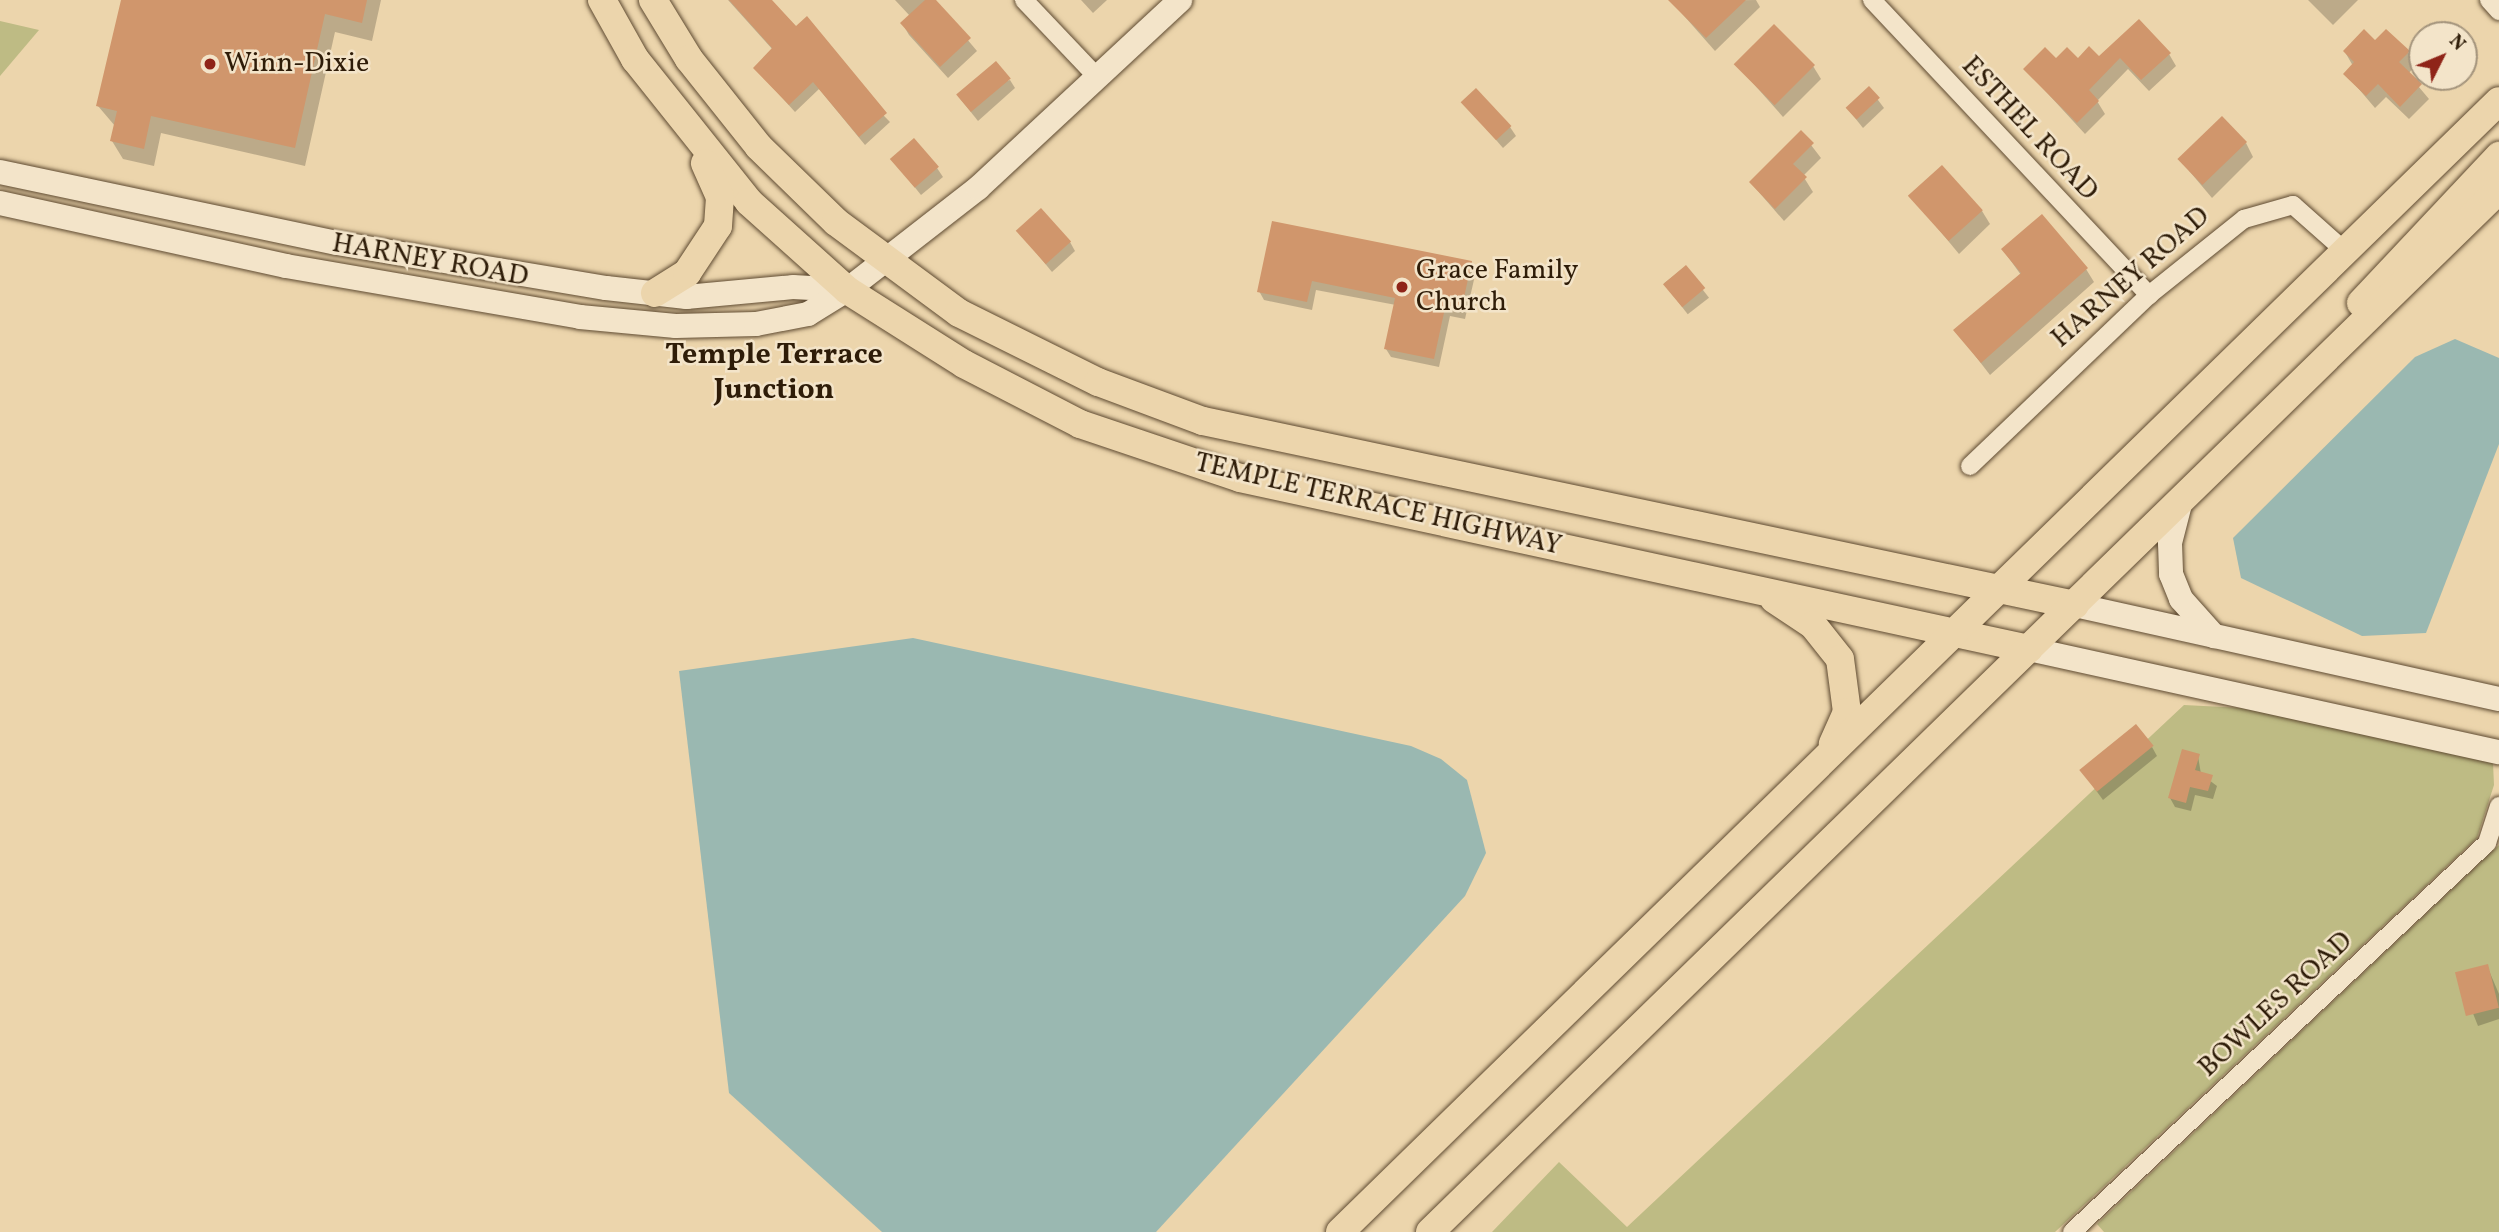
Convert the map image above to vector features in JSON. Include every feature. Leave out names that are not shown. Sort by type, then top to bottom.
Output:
[{"type":"main road","name":"TEMPLE TERRACE HIGHWAY","points":[[602,0],[635,60],[749,202],[847,290],[964,364],[1080,425],[1228,474],[2029,649]]},
{"type":"main road","name":"TEMPLE TERRACE HIGHWAY","points":[[653,0],[689,59],[758,147],[883,260],[960,313],[1036,354],[1203,421],[2075,605]]},
{"type":"main road","points":[[635,60],[714,177],[720,197],[708,249],[687,273],[655,293]]},
{"type":"main road","points":[[1340,1232],[2499,101]]},
{"type":"main road","points":[[2281,404],[2381,278],[2499,156]]},
{"type":"main road","points":[[1430,1232],[2180,504],[2499,190]]},
{"type":"main road","points":[[1759,590],[1813,625],[1840,659],[1847,712],[1829,754]]},
{"type":"street","points":[[1024,0],[1098,78]]},
{"type":"street","name":"HARNEY ROAD","points":[[0,204],[286,266],[580,317],[676,326],[756,324],[808,314],[847,290],[978,188],[1180,0]]},
{"type":"street","name":"ESTHEL ROAD","points":[[1872,0],[2149,295]]},
{"type":"street","points":[[2489,0],[2499,11]]},
{"type":"street","name":"HARNEY ROAD","points":[[0,172],[337,243],[655,293],[847,290]]},
{"type":"street","name":"HARNEY ROAD","points":[[1970,466],[2149,295],[2244,219],[2293,205],[2346,252]]},
{"type":"street","points":[[2180,504],[2170,543],[2171,574],[2181,599],[2214,636]]},
{"type":"street","points":[[2075,605],[2499,699],[2499,705]]},
{"type":"street","points":[[2029,649],[2499,752]]},
{"type":"street","name":"BOWLES ROAD","points":[[2072,1232],[2487,844],[2499,806]]},
{"type":"shaded area","points":[[0,21],[39,30],[0,76]]},
{"type":"shaded area","points":[[2184,705],[2243,708],[2493,763],[2494,785],[2477,838],[2055,1232],[1492,1232],[1559,1162],[1627,1227]]},
{"type":"shaded area","points":[[2499,845],[2499,1232],[2104,1232],[2097,1224]]},
{"type":"water","points":[[2455,339],[2499,358],[2499,444],[2426,633],[2362,636],[2241,578],[2233,538],[2415,357]]},
{"type":"water","points":[[913,638],[1411,746],[1441,759],[1467,780],[1486,853],[1465,896],[1156,1232],[882,1232],[729,1093],[679,671]]},
{"type":"building","name":"Winn-Dixie","points":[[121,0],[367,0],[362,23],[325,14],[295,148],[151,116],[144,149],[110,141],[117,111],[96,106]]},
{"type":"building","points":[[729,0],[772,0],[796,26],[807,16],[887,113],[859,137],[813,82],[789,105],[753,68],[772,48]]},
{"type":"building","points":[[925,0],[936,0],[971,38],[940,67],[900,23]]},
{"type":"building","points":[[1668,0],[1746,0],[1706,38]]},
{"type":"building","points":[[2139,19],[2171,53],[2141,80],[2120,58],[2089,90],[2099,101],[2077,123],[2023,69],[2045,47],[2056,58],[2067,47],[2078,58],[2089,46],[2099,56]]},
{"type":"building","points":[[1774,24],[1815,65],[1775,105],[1734,64]]},
{"type":"building","points":[[2364,29],[2375,40],[2386,29],[2408,49],[2408,53],[2399,62],[2408,71],[2408,91],[2415,91],[2400,107],[2378,84],[2366,96],[2343,74],[2354,62],[2343,51]]},
{"type":"building","points":[[996,61],[1011,79],[971,112],[956,94]]},
{"type":"building","points":[[1869,86],[1880,98],[1857,120],[1846,108]]},
{"type":"building","points":[[1476,88],[1511,126],[1496,140],[1461,102]]},
{"type":"building","points":[[2222,116],[2247,142],[2202,185],[2177,159]]},
{"type":"building","points":[[1801,130],[1814,143],[1793,164],[1807,177],[1775,209],[1749,182]]},
{"type":"building","points":[[914,138],[939,167],[915,188],[890,159]]},
{"type":"building","points":[[1942,165],[1983,210],[1949,241],[1908,196]]},
{"type":"building","points":[[1041,208],[1071,241],[1046,264],[1016,231]]},
{"type":"building","points":[[2042,214],[2088,268],[1981,363],[1953,330],[2021,273],[2001,249]]},
{"type":"building","name":"Grace Family Church","points":[[1272,221],[1472,261],[1461,311],[1445,308],[1434,359],[1384,349],[1395,298],[1312,281],[1307,302],[1257,292]]},
{"type":"building","points":[[1686,265],[1705,288],[1682,307],[1663,284]]},
{"type":"building","points":[[2136,724],[2154,746],[2097,792],[2079,770]]},
{"type":"building","points":[[2182,749],[2200,754],[2195,770],[2213,775],[2208,791],[2190,787],[2186,803],[2168,798]]},
{"type":"building","points":[[2488,964],[2499,1008],[2466,1016],[2455,972]]},
{"type":"place","name":"Winn-Dixie","points":[[210,64]]},
{"type":"place","name":"Grace Family Church","points":[[1402,287]]},
{"type":"district","name":"Temple Terrace Junction","points":[[774,372]]}]
